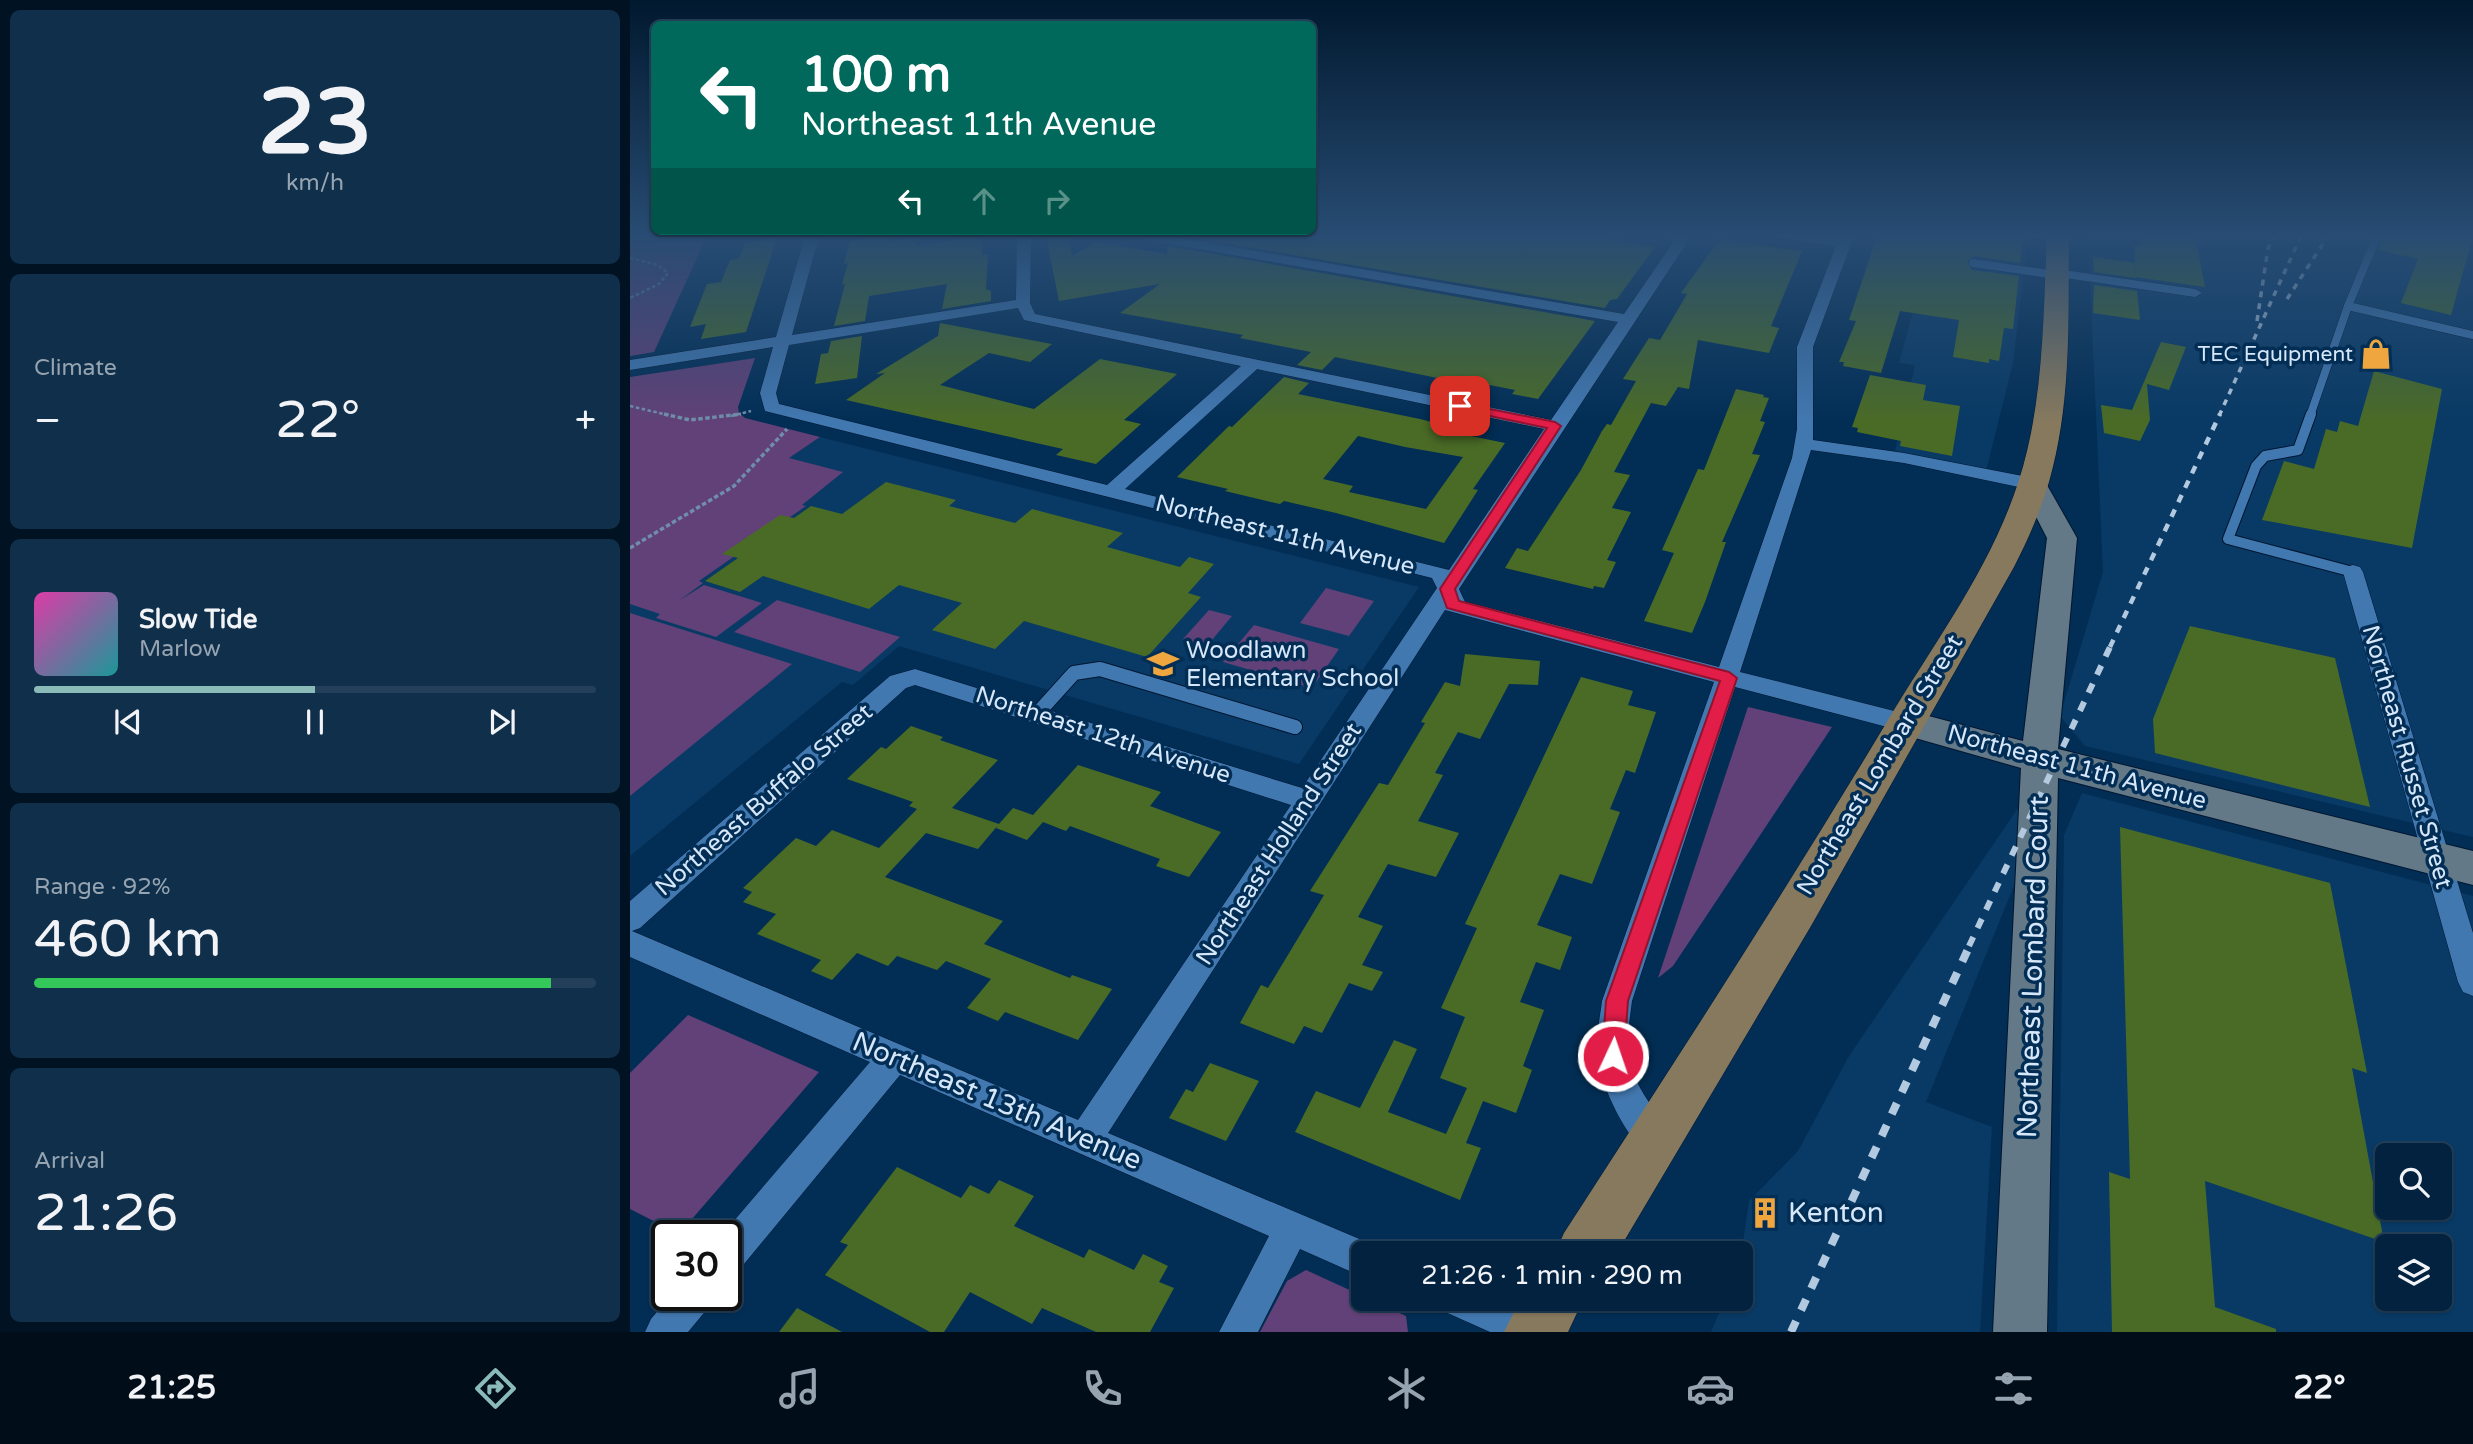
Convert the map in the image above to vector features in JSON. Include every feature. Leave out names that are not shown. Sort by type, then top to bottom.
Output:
[{"type":"main road","name":"Northeast Lombard Street","points":[[1592,1241],[1906,723],[1986,586],[2022,514],[2042,449],[2050,394],[2056,298]]},
{"type":"main road","points":[[1534,1332],[1547,1311]]},
{"type":"street","points":[[768,403],[768,393],[794,298]]},
{"type":"street","points":[[1023,298],[1028,317],[1555,426]]},
{"type":"street","points":[[1506,298],[1627,319]]},
{"type":"street","name":"Northeast Holland Street","points":[[1085,1139],[1641,298]]},
{"type":"street","points":[[1654,1141],[1620,1084],[1614,1062],[1613,1031],[1617,1001],[1729,678],[1805,444],[1805,346],[1823,298]]},
{"type":"street","points":[[630,365],[1023,303]]},
{"type":"street","points":[[1110,492],[1253,364]]},
{"type":"street","name":"Northeast 11th Avenue","points":[[768,403],[777,409],[1439,573],[1444,576],[1453,605],[1458,608],[2039,759],[2473,868]]},
{"type":"street","points":[[1805,444],[1904,458],[2033,484]]},
{"type":"street","name":"Northeast Lombard Court","points":[[2020,1332],[2039,759],[2062,538],[2033,484]]},
{"type":"street","name":"Northeast Russet Street","points":[[2353,572],[2473,982]]},
{"type":"street","name":"Northeast 12th Avenue","points":[[898,682],[915,677],[932,681],[1308,800]]},
{"type":"street","name":"Northeast Buffalo Street","points":[[630,919],[898,682]]},
{"type":"street","name":"Northeast 13th Avenue","points":[[630,943],[1351,1254]]},
{"type":"street","points":[[742,1239],[895,1057]]},
{"type":"street","points":[[1238,1332],[1292,1228]]},
{"type":"street","points":[[664,1332],[682,1311]]},
{"type":"street","points":[[1486,1311],[1534,1332]]},
{"type":"lane","points":[[2351,298],[2298,450],[2265,456],[2256,466],[2228,539],[2353,572]]},
{"type":"lane","points":[[2348,306],[2473,335]]},
{"type":"lane","points":[[1037,714],[1074,673],[1100,669],[1295,727]]},
{"type":"path","points":[[630,406],[690,420],[737,415],[768,403]]},
{"type":"path","points":[[630,548],[734,486],[788,428],[805,416]]},
{"type":"shaded area","points":[[630,298],[679,298],[654,352],[630,356]]},
{"type":"shaded area","points":[[1917,298],[2021,298],[2013,363],[1986,471],[1895,451],[1915,365],[1899,363]]},
{"type":"shaded area","points":[[2091,298],[2473,298],[2473,837],[2085,746],[2060,716],[2103,572]]},
{"type":"shaded area","points":[[755,358],[738,407],[739,413],[745,418],[820,437],[789,458],[843,472],[802,505],[806,506],[699,581],[703,583],[680,600],[704,585],[762,603],[716,637],[656,618],[660,614],[630,604],[630,377]]},
{"type":"shaded area","name":"Woodlawn Elementary School","points":[[820,437],[1419,587],[1299,764],[899,646],[853,685],[842,682],[630,856],[630,554],[756,479]]},
{"type":"shaded area","points":[[1326,588],[1374,601],[1349,636],[1300,623]]},
{"type":"shaded area","points":[[777,600],[900,637],[860,672],[734,632]]},
{"type":"shaded area","points":[[1209,610],[1232,616],[1207,646],[1183,639]]},
{"type":"shaded area","points":[[630,613],[792,664],[630,796]]},
{"type":"shaded area","points":[[1254,625],[1339,649],[1312,688],[1223,662]]},
{"type":"shaded area","points":[[1748,707],[1832,727],[1673,966],[1658,978]]},
{"type":"shaded area","points":[[2082,793],[2473,896],[2473,1332],[2057,1332],[2064,835]]},
{"type":"shaded area","points":[[2018,808],[2022,866],[1926,1102],[1992,1127],[1980,1332],[1711,1332],[1720,1311],[1753,1311],[1753,1241],[1743,1241],[1749,1201],[1798,1151],[1849,1056]]},
{"type":"shaded area","points":[[688,1015],[819,1072],[691,1220],[652,1220],[630,1209],[630,1073]]},
{"type":"shaded area","points":[[1306,1270],[1351,1291],[1351,1311],[1395,1311],[1406,1316],[1408,1332],[1260,1332],[1287,1281]]},
{"type":"building","points":[[701,298],[757,298],[746,332],[701,339],[706,324],[690,327]]},
{"type":"building","points":[[841,298],[869,298],[865,321],[834,326]]},
{"type":"building","points":[[944,298],[991,298],[991,301],[942,309]]},
{"type":"building","points":[[1140,298],[1465,298],[1595,321],[1538,399],[1512,394],[1515,390],[1454,378],[1452,381],[1335,357],[1322,370],[1297,365],[1311,352],[1240,338],[1243,335],[1120,313]]},
{"type":"building","points":[[1547,298],[1618,298],[1610,300],[1605,308]]},
{"type":"building","points":[[1685,298],[1783,298],[1771,326],[1779,328],[1769,353],[1698,340],[1689,389],[1678,387],[1666,406],[1651,403],[1614,472],[1630,475],[1612,508],[1631,512],[1607,560],[1616,562],[1604,588],[1594,586],[1593,589],[1505,568],[1517,548],[1528,551],[1581,470],[1602,431],[1607,424],[1611,425],[1636,381],[1623,379],[1649,338],[1660,340]]},
{"type":"building","points":[[1856,298],[2016,298],[2013,329],[2004,328],[1999,361],[1989,359],[1989,363],[1953,357],[1959,320],[1900,311],[1881,373],[1843,366],[1844,362],[1839,362],[1856,321],[1849,320]]},
{"type":"building","points":[[2094,298],[2138,298],[2140,320],[2093,313]]},
{"type":"building","points":[[2403,298],[2456,298],[2451,315],[2401,303]]},
{"type":"building","points":[[940,323],[1052,344],[1030,362],[989,353],[940,385],[1034,409],[1100,359],[1177,374],[1124,420],[1141,424],[1096,464],[1056,455],[1063,449],[846,400],[885,373],[876,374],[938,336]]},
{"type":"building","points":[[862,336],[857,378],[815,384],[821,354],[828,353],[831,341]]},
{"type":"building","points":[[2161,342],[2186,347],[2169,390],[2147,384],[2150,420],[2140,441],[2104,433],[2101,405],[2132,410]]},
{"type":"building","points":[[2374,371],[2442,389],[2412,548],[2262,520],[2284,461],[2314,469],[2326,429],[2337,432],[2340,421],[2358,426]]},
{"type":"building","points":[[1870,375],[1926,385],[1923,400],[1960,406],[1952,456],[1900,446],[1901,441],[1857,432],[1858,428],[1852,427]]},
{"type":"building","points":[[1284,377],[1309,383],[1298,394],[1420,419],[1459,429],[1456,433],[1505,443],[1473,489],[1478,490],[1444,543],[1336,513],[1284,501],[1280,504],[1177,477],[1229,426],[1232,427]],"holes":[[[1358,436],[1463,457],[1426,509],[1349,492],[1353,486],[1323,479]]]},
{"type":"building","points":[[1736,389],[1769,398],[1760,421],[1765,422],[1752,454],[1760,455],[1722,542],[1726,542],[1705,602],[1692,633],[1644,621],[1674,553],[1662,550],[1698,469],[1704,470]]},
{"type":"building","points":[[886,482],[956,500],[949,506],[1015,523],[1032,509],[1123,533],[1107,547],[1180,567],[1189,557],[1214,564],[1188,593],[1201,597],[1147,657],[1024,621],[995,649],[932,630],[962,603],[899,585],[869,609],[763,576],[740,592],[705,581],[738,558],[722,554],[780,515],[794,518],[811,506],[842,514]]},
{"type":"building","points":[[2190,626],[2335,658],[2370,807],[2155,753],[2153,719]]},
{"type":"building","points":[[1465,654],[1540,661],[1538,685],[1509,684],[1480,739],[1458,732],[1435,773],[1443,775],[1418,821],[1459,833],[1436,877],[1388,864],[1358,917],[1383,926],[1362,965],[1383,972],[1372,991],[1349,983],[1322,1033],[1304,1026],[1294,1044],[1240,1023],[1261,985],[1268,988],[1324,895],[1310,891],[1379,783],[1388,785],[1425,723],[1421,722],[1445,682],[1460,686]]},
{"type":"building","points":[[1581,677],[1633,691],[1628,705],[1656,712],[1635,773],[1626,770],[1610,809],[1620,812],[1592,884],[1560,874],[1537,925],[1572,937],[1560,970],[1536,962],[1520,1002],[1544,1010],[1523,1066],[1532,1070],[1516,1113],[1483,1101],[1466,1143],[1481,1148],[1460,1200],[1295,1132],[1316,1091],[1360,1108],[1394,1040],[1417,1049],[1388,1112],[1446,1134],[1467,1088],[1440,1078],[1465,1017],[1441,1008],[1477,928],[1465,924]]},
{"type":"building","points":[[911,726],[943,737],[940,740],[998,760],[952,808],[999,824],[978,849],[926,833],[885,877],[1003,921],[984,944],[1070,978],[1072,975],[1112,989],[1078,1040],[1005,1012],[998,1021],[967,1008],[991,979],[946,961],[937,970],[897,956],[888,966],[857,953],[832,980],[811,971],[821,960],[757,934],[776,914],[743,902],[752,892],[743,888],[796,838],[816,846],[832,830],[879,848],[917,809],[909,806],[913,802],[847,779],[881,747],[886,749]]},
{"type":"building","points":[[1078,765],[1161,792],[1150,806],[1221,832],[1189,877],[1156,866],[1160,859],[1070,826],[1066,831],[1043,822],[1027,840],[996,828],[1013,808],[1033,815]]},
{"type":"building","points":[[2120,827],[2330,883],[2367,1073],[2352,1068],[2375,1193],[2375,1220],[2380,1220],[2383,1234],[2375,1234],[2375,1239],[2205,1181],[2215,1307],[2276,1329],[2276,1332],[2112,1332],[2109,1172],[2130,1179]]},
{"type":"building","points":[[1210,1063],[1259,1081],[1226,1141],[1169,1118],[1186,1089],[1193,1092]]},
{"type":"building","points":[[897,1167],[961,1198],[970,1185],[989,1194],[999,1180],[1034,1196],[1014,1226],[1084,1258],[1089,1249],[1134,1270],[1143,1254],[1168,1266],[1159,1282],[1174,1288],[1150,1332],[1096,1332],[1042,1308],[1032,1324],[970,1292],[944,1332],[930,1332],[825,1275],[848,1245],[840,1242]]},
{"type":"building","points":[[797,1308],[842,1332],[779,1332]]},
{"type":"railway","points":[[2257,321],[2260,298]]},
{"type":"railway","points":[[2219,416],[2273,298]]},
{"type":"railway","points":[[2110,647],[2220,414]]},
{"type":"railway","points":[[1969,946],[2111,645]]},
{"type":"railway","points":[[1791,1332],[1970,945]]},
{"type":"place","name":"TEC Equipment","points":[[2376,354]]},
{"type":"place","name":"Woodlawn Elementary School","points":[[1163,664]]},
{"type":"place","name":"Kenton","points":[[1765,1213]]},
{"type":"route","points":[[1460,406],[1555,426],[1447,589],[1453,605],[1729,678],[1617,1001],[1613,1056]]}]
